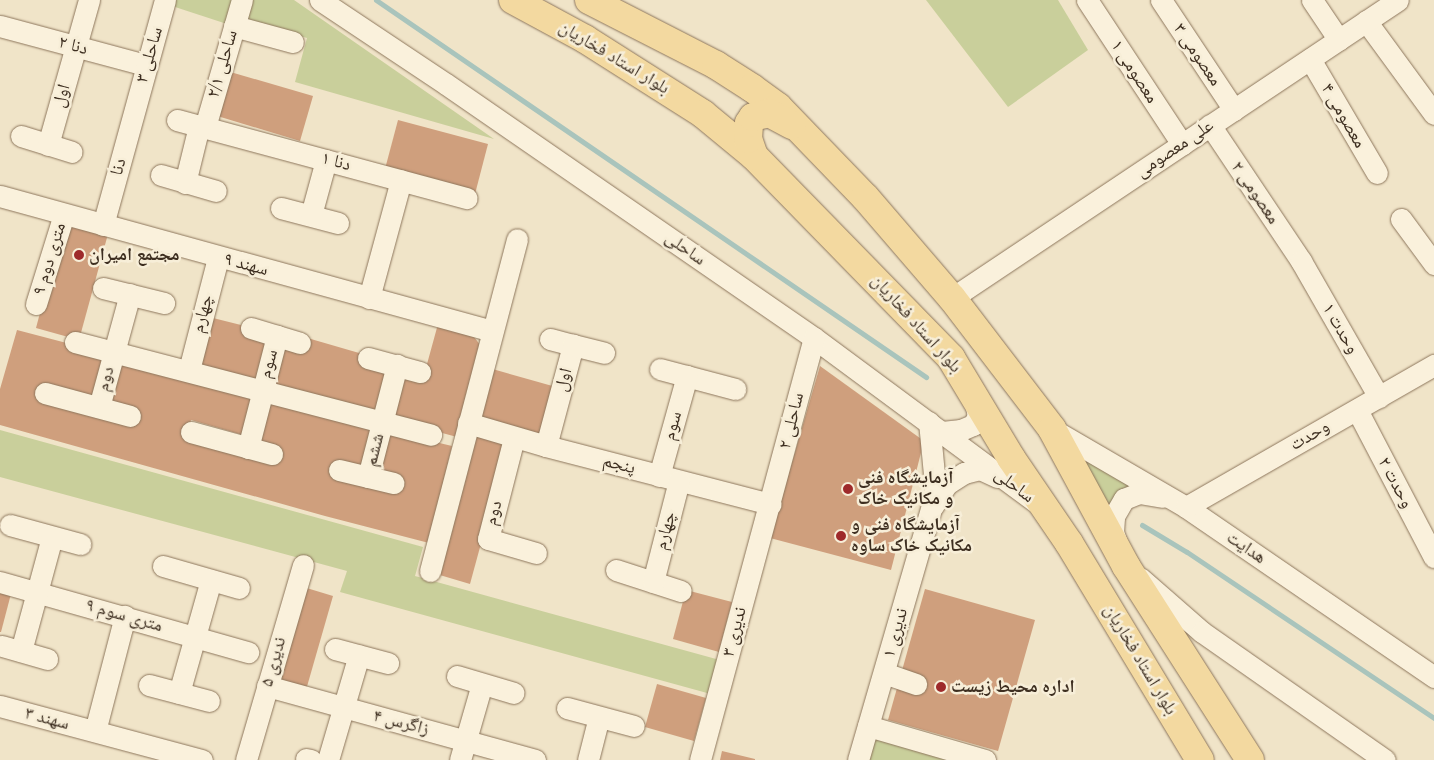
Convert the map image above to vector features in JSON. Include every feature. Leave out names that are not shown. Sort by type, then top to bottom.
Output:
[{"type":"main road","name":"بلوار استاد فخاریان","points":[[513,0],[585,39],[703,114],[754,156],[951,358],[1043,508],[1068,543],[1200,760]]},
{"type":"main road","name":"بلوار استاد فخاریان","points":[[589,0],[738,79],[778,107],[865,197],[952,298],[1052,429],[1123,559],[1250,760]]},
{"type":"main road","points":[[754,156],[748,139],[749,123],[753,118],[769,114],[800,130]]},
{"type":"street","points":[[77,46],[89,0]]},
{"type":"street","name":"ساحلی ۳","points":[[135,109],[165,0]]},
{"type":"street","name":"ساحلی ۲/۱","points":[[185,183],[242,0]]},
{"type":"street","name":"ساحلی","points":[[320,0],[446,84],[814,338],[1043,508]]},
{"type":"street","name":"معصومی ۱","points":[[1087,0],[1182,144]]},
{"type":"street","name":"معصومی ۳","points":[[1161,0],[1234,110]]},
{"type":"street","points":[[1312,0],[1339,40]]},
{"type":"street","name":"علی معصومی","points":[[952,298],[1339,40],[1393,1]]},
{"type":"street","points":[[1366,21],[1434,114]]},
{"type":"street","name":"دنا ۲","points":[[0,26],[146,65]]},
{"type":"street","points":[[234,26],[293,42]]},
{"type":"street","name":"اول","points":[[48,145],[77,46]]},
{"type":"street","name":"معصومی ۴","points":[[1310,58],[1377,173]]},
{"type":"street","name":"دنا","points":[[103,225],[135,109]]},
{"type":"street","name":"دنا ۱","points":[[177,120],[467,198]]},
{"type":"street","name":"معصومی ۲","points":[[1210,126],[1301,261]]},
{"type":"street","points":[[21,136],[72,152]]},
{"type":"street","points":[[312,215],[326,160]]},
{"type":"street","points":[[161,175],[216,191]]},
{"type":"street","points":[[369,298],[402,180]]},
{"type":"street","name":"سهند ۹","points":[[0,196],[218,258],[492,332]]},
{"type":"street","points":[[281,208],[338,223]]},
{"type":"street","name":"۹ متری دوم","points":[[36,304],[64,214]]},
{"type":"street","points":[[1401,219],[1434,264]]},
{"type":"street","points":[[430,571],[517,239]]},
{"type":"street","name":"چهارم","points":[[189,370],[218,258]]},
{"type":"street","name":"وحدت ۱","points":[[1301,261],[1378,397]]},
{"type":"street","points":[[103,288],[164,303]]},
{"type":"street","points":[[114,351],[130,294]]},
{"type":"street","name":"سوم","points":[[251,328],[300,343]]},
{"type":"street","name":"سوم","points":[[262,392],[277,336]]},
{"type":"street","name":"ساحلی ۲","points":[[771,504],[814,338]]},
{"type":"street","points":[[550,339],[573,345]]},
{"type":"street","points":[[75,342],[189,370],[262,392],[431,434]]},
{"type":"street","name":"اول","points":[[546,446],[573,345],[604,354]]},
{"type":"street","name":"دوم","points":[[99,407],[114,351]]},
{"type":"street","points":[[368,358],[420,372]]},
{"type":"street","name":"وحدت","points":[[1179,503],[1357,410],[1434,365]]},
{"type":"street","points":[[382,423],[397,366]]},
{"type":"street","points":[[660,368],[735,389]]},
{"type":"street","name":"سوم","points":[[669,478],[687,376]]},
{"type":"street","points":[[248,448],[262,392]]},
{"type":"street","name":"دوم","points":[[45,393],[130,416]]},
{"type":"street","points":[[932,506],[936,427],[961,430],[973,425],[978,416],[974,394]]},
{"type":"street","name":"وحدت ۲","points":[[1357,410],[1434,558]]},
{"type":"street","name":"ششم","points":[[368,477],[382,423]]},
{"type":"street","name":"پنجم","points":[[468,423],[514,438],[771,504]]},
{"type":"street","name":"هدایت","points":[[1052,429],[1179,503],[1429,666]]},
{"type":"street","points":[[191,432],[272,454]]},
{"type":"street","name":"دوم","points":[[514,438],[488,539],[536,553]]},
{"type":"street","points":[[932,506],[947,484],[964,473],[980,469],[1010,483]]},
{"type":"street","name":"ششم","points":[[339,470],[393,483]]},
{"type":"street","name":"چهارم","points":[[653,582],[669,478]]},
{"type":"street","points":[[1179,503],[1139,493],[1124,499],[1114,516],[1113,532],[1123,559],[1202,632],[1385,760]]},
{"type":"street","name":"ندیری ۳","points":[[700,760],[771,504]]},
{"type":"street","name":"ندیری ۱","points":[[858,760],[932,506]]},
{"type":"street","points":[[10,525],[80,544]]},
{"type":"street","points":[[47,659],[12,649],[37,591],[52,536]]},
{"type":"street","name":"ندیری ۵","points":[[246,760],[303,565]]},
{"type":"street","points":[[163,566],[239,588]]},
{"type":"street","points":[[616,570],[681,591]]},
{"type":"street","points":[[179,693],[211,580]]},
{"type":"street","name":"۹ متری سوم","points":[[0,582],[248,652]]},
{"type":"street","points":[[95,731],[125,616]]},
{"type":"street","points":[[335,649],[388,663]]},
{"type":"street","points":[[328,760],[359,655]]},
{"type":"street","points":[[884,673],[916,684]]},
{"type":"street","points":[[457,676],[514,693]]},
{"type":"street","points":[[463,750],[482,684]]},
{"type":"street","points":[[149,685],[210,701]]},
{"type":"street","name":"زاگرس ۴","points":[[267,686],[343,707],[463,750],[535,760]]},
{"type":"street","name":"سهند ۳","points":[[0,706],[202,760]]},
{"type":"street","points":[[568,708],[634,726]]},
{"type":"street","points":[[588,760],[599,717]]},
{"type":"street","points":[[868,726],[985,760]]},
{"type":"green space","points":[[174,0],[235,0],[227,24],[172,6]]},
{"type":"green space","points":[[252,0],[294,0],[494,139],[295,82],[307,38],[246,20]]},
{"type":"green space","points":[[926,0],[1058,0],[1088,50],[1008,107]]},
{"type":"green space","points":[[0,430],[423,547],[415,576],[727,662],[718,696],[340,592],[347,571],[0,477]]},
{"type":"green space","points":[[1076,451],[1138,485],[1109,514]]},
{"type":"green space","points":[[874,739],[948,760],[868,760]]},
{"type":"building","points":[[227,71],[313,96],[300,141],[214,115]]},
{"type":"building","points":[[398,120],[488,144],[475,194],[385,169]]},
{"type":"building","points":[[64,222],[108,234],[79,340],[36,328]]},
{"type":"building","points":[[209,317],[245,326],[271,342],[261,382],[196,364]]},
{"type":"building","points":[[438,324],[471,333],[481,346],[457,437],[387,418],[399,375],[424,375]]},
{"type":"building","points":[[17,330],[78,346],[107,360],[95,403],[114,405],[108,392],[113,369],[126,364],[253,399],[243,435],[191,420],[188,430],[255,441],[267,401],[375,429],[376,471],[385,430],[452,446],[429,543],[325,516],[0,425],[0,389]]},
{"type":"building","points":[[304,337],[366,355],[391,370],[379,416],[267,383],[279,342]]},
{"type":"building","name":"آزمایشگاه فنی و مکانیک خاک","points":[[820,366],[924,441],[891,570],[770,538]]},
{"type":"building","points":[[489,368],[556,387],[543,435],[476,417]]},
{"type":"building","points":[[472,434],[508,444],[470,584],[433,573]]},
{"type":"building","points":[[300,586],[333,596],[306,690],[273,681]]},
{"type":"building","points":[[0,587],[12,590],[1,632],[0,632]]},
{"type":"building","points":[[925,589],[1035,620],[998,751],[888,720]]},
{"type":"building","points":[[686,590],[732,602],[719,652],[673,639]]},
{"type":"building","points":[[657,684],[706,698],[694,741],[645,727]]},
{"type":"building","points":[[722,751],[755,759],[755,760],[720,760]]},
{"type":"waterway","points":[[376,0],[926,377]]},
{"type":"waterway","points":[[1142,525],[1187,552],[1434,718]]},
{"type":"place","name":"مجتمع امیران","points":[[79,255]]},
{"type":"place","name":"آزمایشگاه فنی و مکانیک خاک","points":[[848,489]]},
{"type":"place","name":"آزمایشگاه فنی و مکانیک خاک ساوه","points":[[841,536]]},
{"type":"place","name":"اداره محیط زیست","points":[[941,687]]}]
